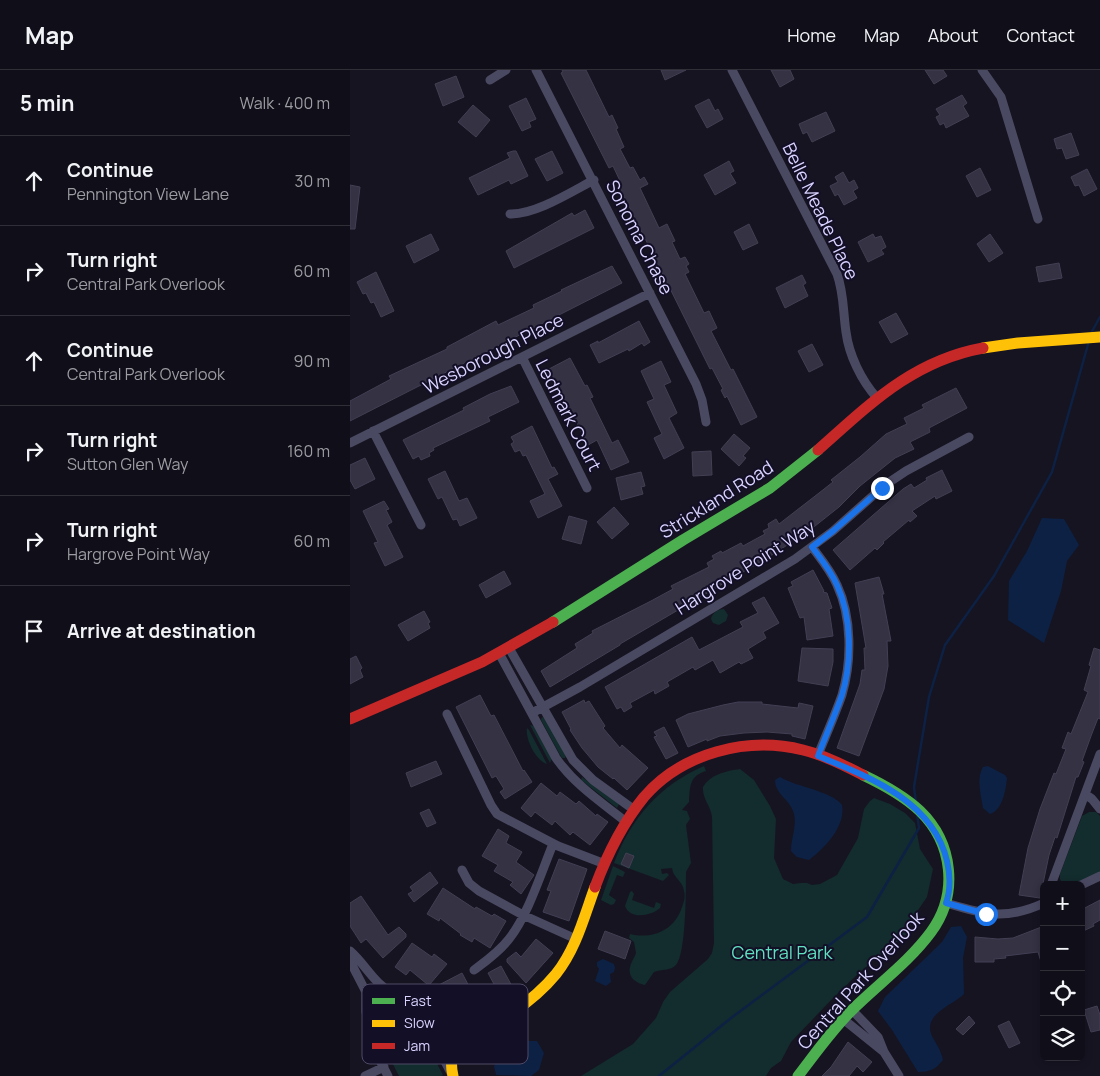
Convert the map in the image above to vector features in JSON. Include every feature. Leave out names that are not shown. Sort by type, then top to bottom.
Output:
[{"type":"street","points":[[490,80],[506,70]]},
{"type":"street","name":"Sonoma Chase","points":[[536,70],[594,180],[700,392],[706,422]]},
{"type":"street","name":"Belle Meade Place","points":[[732,70],[837,274],[842,289],[846,333],[850,349],[862,378],[876,398]]},
{"type":"street","points":[[982,70],[1001,96],[1038,219]]},
{"type":"street","points":[[510,214],[533,211],[594,180]]},
{"type":"street","name":"Wesborough Place","points":[[350,443],[650,293]]},
{"type":"street","name":"Strickland Road","points":[[350,719],[448,678],[504,650],[782,480],[876,398],[900,380],[938,361],[962,353],[1014,344],[1100,337]]},
{"type":"street","name":"Ledmark Court","points":[[522,357],[587,488]]},
{"type":"street","points":[[373,432],[421,525]]},
{"type":"street","name":"Hargrove Point Way","points":[[532,713],[580,687],[795,559],[833,531],[885,485],[906,471],[968,437]]},
{"type":"street","points":[[528,1001],[556,976],[570,953],[605,864],[625,821],[643,797],[671,773],[700,758],[724,750],[751,746],[774,746],[805,750],[818,756],[842,694],[847,672],[848,641],[841,593],[829,570],[812,547]]},
{"type":"street","points":[[504,650],[543,707],[573,760],[596,783],[633,810]]},
{"type":"street","points":[[504,650],[532,713],[556,758],[568,774],[625,821]]},
{"type":"street","points":[[447,714],[494,811],[553,844],[605,864]]},
{"type":"street","points":[[1052,881],[1100,754]]},
{"type":"street","name":"Central Park Overlook","points":[[798,1076],[843,1019],[926,939],[946,903],[950,882],[939,838],[928,821],[914,806],[877,784],[818,756]]},
{"type":"street","points":[[1085,794],[1092,798],[1100,809]]},
{"type":"street","points":[[474,970],[492,957],[507,941],[523,915],[553,844]]},
{"type":"street","points":[[462,870],[466,880],[473,887],[523,915],[576,939]]},
{"type":"street","points":[[1085,883],[1100,876]]},
{"type":"street","points":[[946,903],[986,914],[1009,914],[1028,910],[1040,905]]},
{"type":"street","points":[[350,951],[378,984]]},
{"type":"street","points":[[350,961],[362,984]]},
{"type":"street","points":[[528,1000],[532,998]]},
{"type":"street","points":[[852,1010],[878,1037],[884,1052],[898,1076]]},
{"type":"street","points":[[843,1019],[884,1052]]},
{"type":"street","points":[[382,1064],[388,1076]]},
{"type":"street","points":[[446,1064],[452,1076]]},
{"type":"street","points":[[365,1076],[384,1067]]},
{"type":"green space","points":[[724,609],[728,615],[726,621],[719,625],[713,623],[711,619],[714,613]]},
{"type":"green space","points":[[542,717],[566,755],[565,758],[562,758],[559,753],[541,720]]},
{"type":"green space","points":[[530,725],[534,726],[552,758],[550,763]]},
{"type":"green space","points":[[527,728],[547,764],[539,759],[532,749]]},
{"type":"green space","points":[[704,766],[706,771],[693,779],[690,787],[689,802],[682,810],[687,811],[690,819],[686,825],[691,863],[686,872],[685,921],[679,959],[674,967],[654,972],[645,985],[641,984],[632,978],[630,972],[631,963],[636,953],[634,942],[629,938],[630,934],[646,935],[666,929],[677,918],[685,896],[683,888],[672,868],[661,869],[662,874],[667,873],[669,875],[663,881],[614,863],[629,832],[649,805],[674,783]]},
{"type":"green space","name":"Central Park","points":[[740,769],[754,780],[776,819],[774,858],[783,879],[793,884],[807,883],[812,885],[820,884],[837,875],[858,838],[864,809],[874,798],[890,804],[905,813],[915,823],[920,849],[933,869],[927,897],[914,916],[907,934],[861,971],[833,998],[791,1042],[781,1061],[771,1068],[766,1076],[581,1076],[633,1044],[656,1018],[670,992],[708,959],[712,953],[714,943],[712,817],[703,787],[715,776]]},
{"type":"green space","points":[[582,777],[619,804],[617,808],[581,780]]},
{"type":"green space","points":[[1089,812],[1096,812],[1100,816],[1100,875],[1085,882],[1061,881],[1060,874],[1082,816]]},
{"type":"green space","points":[[613,866],[625,872],[623,877],[617,875],[609,895],[616,900],[611,905],[601,900]]},
{"type":"green space","points":[[632,891],[634,894],[632,900],[654,908],[656,902],[661,904],[660,908],[646,915],[631,913],[625,906]]},
{"type":"green space","points":[[393,1064],[437,1064],[443,1075],[441,1076],[399,1076]]},
{"type":"water","points":[[1042,518],[1064,519],[1079,545],[1067,561],[1061,591],[1044,643],[1008,620],[1009,581],[1027,551]]},
{"type":"water","points":[[988,766],[1007,778],[1004,794],[998,809],[990,814],[983,808],[979,782],[983,767]]},
{"type":"water","points":[[780,777],[830,796],[842,805],[841,821],[838,828],[828,843],[809,860],[797,857],[791,851],[795,826],[794,816],[791,807],[777,789],[775,780]]},
{"type":"water","points":[[961,926],[967,937],[963,958],[964,994],[940,1011],[931,1022],[932,1036],[943,1060],[932,1069],[918,1072],[878,1011],[885,997],[942,942],[951,927]]},
{"type":"water","points":[[603,959],[614,964],[615,968],[614,972],[610,974],[611,982],[606,986],[595,981],[599,969],[597,962]]},
{"type":"water","points":[[528,1041],[537,1041],[544,1053],[539,1070],[531,1076],[496,1075],[495,1064],[528,1064]]},
{"type":"building","points":[[562,70],[586,70],[609,117],[612,115],[624,147],[620,149],[630,168],[633,167],[640,180],[644,177],[648,184],[640,188],[659,228],[667,224],[675,241],[672,242],[680,259],[685,257],[689,264],[686,266],[689,272],[685,274],[704,313],[709,311],[717,328],[711,331],[757,417],[741,425],[727,396],[725,398],[721,390],[723,389],[712,368],[710,369],[618,184],[621,183],[613,166],[609,168],[561,73],[563,72]]},
{"type":"building","points":[[661,70],[686,70],[665,80]]},
{"type":"building","points":[[771,70],[790,70],[794,79],[780,87]]},
{"type":"building","points":[[925,70],[943,70],[947,76],[934,84]]},
{"type":"building","points":[[456,76],[464,97],[443,106],[435,84]]},
{"type":"building","points":[[962,95],[967,103],[963,106],[969,116],[946,128],[944,123],[940,125],[936,117],[940,115],[936,109]]},
{"type":"building","points":[[526,98],[536,119],[529,122],[531,127],[522,131],[509,106]]},
{"type":"building","points":[[709,99],[715,111],[718,109],[723,119],[707,128],[695,106]]},
{"type":"building","points":[[473,105],[490,120],[476,137],[458,122]]},
{"type":"building","points":[[826,112],[835,131],[812,142],[807,132],[803,134],[799,124]]},
{"type":"building","points":[[1071,133],[1079,155],[1066,159],[1062,148],[1057,149],[1054,139]]},
{"type":"building","points":[[516,151],[528,176],[511,184],[509,180],[478,195],[469,178],[510,158],[507,153]]},
{"type":"building","points":[[552,151],[563,173],[547,181],[535,159]]},
{"type":"building","points":[[729,161],[734,171],[730,173],[736,183],[715,195],[704,175]]},
{"type":"building","points":[[980,168],[991,190],[977,197],[966,176]]},
{"type":"building","points":[[1087,169],[1097,189],[1084,196],[1079,185],[1075,186],[1071,177]]},
{"type":"building","points":[[843,172],[849,183],[854,180],[858,188],[853,191],[857,198],[844,205],[838,194],[835,196],[830,186],[838,182],[835,177]]},
{"type":"building","points":[[350,185],[360,187],[355,229],[350,229]]},
{"type":"building","points":[[585,210],[594,228],[514,268],[506,251],[572,213],[574,216]]},
{"type":"building","points":[[749,224],[758,243],[743,250],[734,232]]},
{"type":"building","points":[[431,234],[439,250],[414,263],[406,246]]},
{"type":"building","points":[[873,234],[875,238],[881,236],[886,247],[881,250],[884,254],[868,262],[858,242]]},
{"type":"building","points":[[990,234],[1003,253],[989,262],[977,244]]},
{"type":"building","points":[[1059,263],[1062,278],[1039,282],[1036,267]]},
{"type":"building","points":[[612,266],[622,283],[350,421],[350,401],[391,379],[389,376],[447,349],[447,347],[496,321],[498,325],[534,308],[533,305]]},
{"type":"building","points":[[376,272],[394,311],[381,317],[374,302],[371,303],[366,293],[363,294],[357,282]]},
{"type":"building","points":[[802,275],[806,283],[803,285],[808,296],[785,308],[776,288]]},
{"type":"building","points":[[896,313],[908,334],[891,343],[879,322]]},
{"type":"building","points":[[639,321],[650,342],[644,346],[642,343],[629,351],[628,349],[599,363],[590,345],[598,341],[598,343]]},
{"type":"building","points":[[812,344],[823,365],[809,372],[798,351]]},
{"type":"building","points":[[570,358],[593,397],[590,398],[612,443],[618,440],[629,462],[611,470],[597,440],[588,445],[549,369]]},
{"type":"building","points":[[661,361],[671,382],[664,385],[677,413],[669,418],[684,448],[664,459],[654,438],[662,434],[647,402],[654,399],[641,371]]},
{"type":"building","points":[[511,386],[519,402],[488,417],[490,421],[433,448],[434,450],[429,453],[430,456],[421,460],[419,456],[413,459],[403,440],[464,410],[463,408],[490,394]]},
{"type":"building","points":[[956,388],[967,408],[929,428],[930,432],[910,442],[914,449],[895,458],[810,530],[772,555],[550,687],[541,671],[577,648],[575,644],[593,633],[592,631],[673,589],[671,586],[709,567],[707,563],[714,559],[712,556],[741,543],[743,546],[765,534],[763,531],[769,528],[768,524],[776,519],[779,524],[833,482],[831,480],[886,434],[907,424],[904,418],[924,408],[922,405]]},
{"type":"building","points":[[532,426],[552,468],[554,467],[558,474],[548,479],[562,506],[538,518],[530,501],[545,494],[526,455],[523,456],[520,450],[515,452],[511,444],[514,442],[511,437]]},
{"type":"building","points":[[734,434],[750,448],[743,456],[746,458],[739,466],[721,449]]},
{"type":"building","points":[[711,451],[712,475],[693,476],[692,452]]},
{"type":"building","points":[[365,458],[375,479],[355,489],[350,480],[350,465]]},
{"type":"building","points":[[942,470],[952,491],[936,499],[935,496],[912,511],[917,516],[910,522],[909,520],[883,542],[877,550],[875,548],[850,570],[833,550],[903,489],[911,484],[914,488],[927,480],[926,478]]},
{"type":"building","points":[[445,471],[459,501],[467,498],[477,518],[460,526],[457,519],[453,520],[442,497],[438,499],[428,479]]},
{"type":"building","points":[[641,472],[645,486],[641,487],[643,494],[621,500],[616,478]]},
{"type":"building","points":[[384,501],[389,509],[386,510],[392,522],[387,525],[403,557],[385,566],[374,543],[378,542],[363,511]]},
{"type":"building","points":[[614,507],[629,524],[612,539],[597,522]]},
{"type":"building","points":[[569,516],[587,521],[581,544],[562,539]]},
{"type":"building","points":[[813,570],[823,592],[827,593],[832,608],[829,609],[833,636],[807,640],[804,617],[800,618],[788,588],[793,586],[791,582]]},
{"type":"building","points":[[504,571],[511,584],[486,598],[479,585]]},
{"type":"building","points":[[879,577],[884,594],[882,594],[891,641],[887,641],[888,666],[884,689],[859,756],[837,748],[860,684],[862,670],[865,670],[864,648],[866,648],[855,583]]},
{"type":"building","points":[[764,597],[779,623],[763,632],[766,638],[748,649],[753,658],[741,664],[739,662],[720,673],[713,660],[695,670],[693,667],[667,682],[669,686],[655,694],[654,690],[630,703],[632,707],[624,712],[621,707],[617,709],[605,687],[692,637],[699,650],[743,627],[740,622],[758,613],[752,603]]},
{"type":"building","points":[[424,611],[430,622],[428,623],[430,628],[408,641],[398,625]]},
{"type":"building","points":[[802,648],[833,649],[833,662],[828,686],[798,681]]},
{"type":"building","points":[[1094,648],[1100,650],[1100,719],[1098,718],[1091,736],[1082,761],[1084,762],[1078,777],[1076,777],[1057,838],[1055,837],[1044,881],[1040,881],[1040,898],[1019,895],[1028,848],[1040,809],[1066,749],[1062,748],[1068,732],[1071,734],[1088,692],[1084,690],[1091,666],[1089,665]]},
{"type":"building","points":[[356,656],[362,668],[360,670],[363,677],[350,684],[350,659]]},
{"type":"building","points":[[480,695],[491,716],[494,715],[523,771],[532,782],[505,799],[500,792],[504,789],[496,776],[492,778],[456,707]]},
{"type":"building","points":[[584,700],[585,703],[589,701],[605,726],[603,728],[620,748],[622,745],[648,768],[627,790],[598,767],[570,730],[562,712]]},
{"type":"building","points":[[738,702],[762,702],[762,704],[798,708],[799,703],[813,706],[805,739],[792,736],[792,734],[744,733],[720,736],[707,741],[707,739],[688,747],[676,720],[688,714]]},
{"type":"building","points":[[664,727],[678,753],[666,759],[654,737],[657,736],[654,732]]},
{"type":"building","points":[[436,761],[442,774],[411,787],[406,773]]},
{"type":"building","points":[[541,783],[557,796],[560,792],[576,804],[579,801],[596,816],[597,814],[608,822],[590,845],[573,832],[570,835],[555,821],[552,825],[535,812],[531,817],[521,808]]},
{"type":"building","points":[[429,809],[436,823],[427,827],[420,813]]},
{"type":"building","points":[[498,829],[509,836],[506,843],[522,852],[516,862],[534,875],[521,894],[510,885],[513,882],[494,871],[498,865],[482,856]]},
{"type":"building","points":[[626,853],[634,856],[629,868],[621,864]]},
{"type":"building","points":[[559,859],[587,869],[569,921],[543,912],[551,891],[547,890]]},
{"type":"building","points":[[430,872],[438,883],[414,902],[408,894],[413,891],[410,887]]},
{"type":"building","points":[[443,888],[475,909],[476,907],[506,921],[490,948],[474,938],[472,942],[460,935],[440,918],[439,921],[427,914]]},
{"type":"building","points":[[361,896],[388,935],[399,927],[406,934],[406,937],[383,958],[366,939],[361,943],[350,926],[350,903]]},
{"type":"building","points":[[1100,900],[1100,920],[1093,924],[1094,926],[1085,930],[1085,926],[1085,908]]},
{"type":"building","points":[[1040,928],[1040,958],[1038,952],[1005,956],[1006,958],[994,959],[994,962],[975,962],[975,937],[1013,938]]},
{"type":"building","points":[[605,931],[631,941],[625,959],[598,949]]},
{"type":"building","points":[[536,939],[553,953],[526,983],[507,962],[507,959],[516,952],[521,957]]},
{"type":"building","points":[[412,943],[432,957],[434,954],[447,964],[430,984],[427,984],[410,970],[406,975],[395,967]]},
{"type":"building","points":[[501,966],[511,984],[494,984],[488,973]]},
{"type":"building","points":[[462,973],[468,984],[441,984]]},
{"type":"building","points":[[1097,1006],[1100,1015],[1100,1030],[1091,1032],[1085,1010]]},
{"type":"building","points":[[969,1016],[975,1023],[963,1035],[956,1029]]},
{"type":"building","points":[[1009,1021],[1020,1043],[1009,1048],[998,1026]]},
{"type":"building","points":[[848,1042],[872,1062],[863,1072],[857,1066],[849,1076],[822,1076],[831,1067]]},
{"type":"waterway","points":[[1090,335],[1100,317]]},
{"type":"waterway","points":[[916,803],[914,787],[929,697],[945,645],[994,576],[1052,472],[1089,341]]},
{"type":"waterway","points":[[659,1076],[731,1018],[867,917],[919,828],[917,813]]},
{"type":"traffic: fast","points":[[553,622],[770,488],[818,450]]},
{"type":"traffic: fast","points":[[798,1076],[844,1019],[922,943],[940,917],[946,902],[949,885],[945,853],[940,838],[931,824],[907,800],[863,775]]},
{"type":"traffic: slow","points":[[983,348],[1018,343],[1100,337]]},
{"type":"traffic: slow","points":[[528,1002],[556,974],[569,954],[595,887]]},
{"type":"traffic: slow","points":[[451,1064],[453,1076]]},
{"type":"traffic: jam","points":[[818,450],[874,401],[913,374],[934,363],[958,354],[983,348]]},
{"type":"traffic: jam","points":[[350,719],[482,662],[553,622]]},
{"type":"traffic: jam","points":[[595,887],[616,840],[644,797],[659,782],[677,769],[696,759],[738,747],[782,746],[819,755],[863,775]]},
{"type":"route","points":[[882,488],[812,547],[824,562],[841,593],[848,641],[847,672],[842,694],[818,756],[842,766],[896,794],[919,811],[936,831],[942,845],[950,882],[946,903],[986,914]]}]
